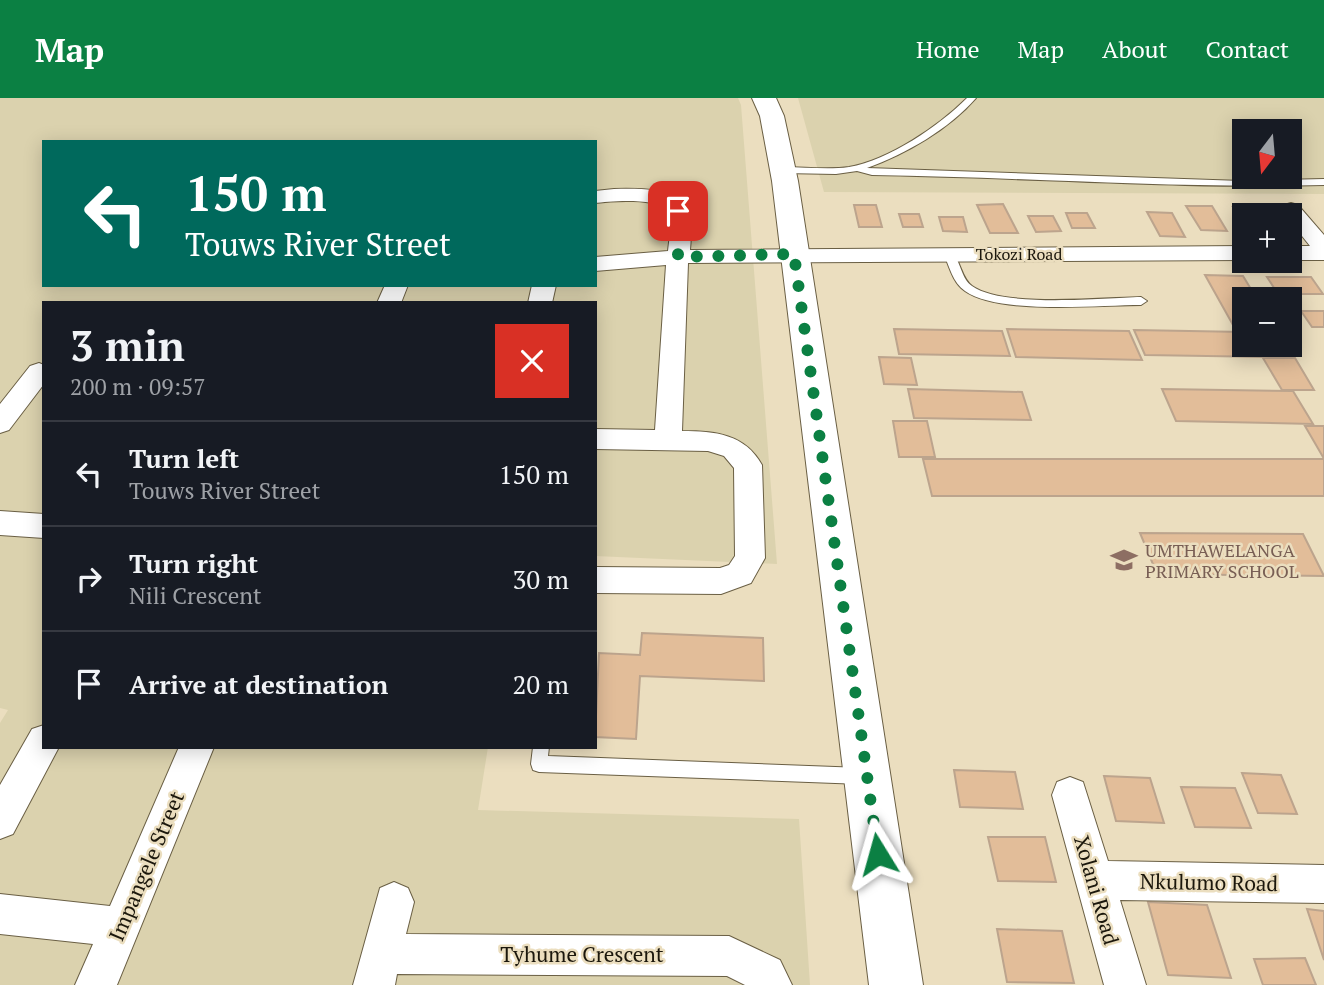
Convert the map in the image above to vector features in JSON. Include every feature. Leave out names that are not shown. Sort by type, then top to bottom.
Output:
[{"type":"street","points":[[764,98],[772,116],[783,170],[896,985]]},
{"type":"street","points":[[597,197],[646,197],[670,202],[678,211],[668,439]]},
{"type":"street","points":[[1302,223],[1324,251]]},
{"type":"street","points":[[1302,252],[1324,251]]},
{"type":"street","name":"Tokozi Road","points":[[597,264],[678,257],[794,254],[1232,253]]},
{"type":"street","points":[[0,422],[38,372]]},
{"type":"street","points":[[597,439],[708,441],[734,449],[748,465],[750,558],[740,574],[721,581],[597,580]]},
{"type":"street","points":[[0,523],[42,526]]},
{"type":"street","points":[[0,821],[42,745]]},
{"type":"street","name":"Impangele Street","points":[[96,985],[196,749]]},
{"type":"street","name":"Xolani Road","points":[[1070,795],[1125,985]]},
{"type":"street","name":"Nkulumo Road","points":[[1095,880],[1324,884]]},
{"type":"street","name":"Tyhume Crescent","points":[[394,902],[378,970],[729,956],[765,974],[771,985]]},
{"type":"street","points":[[0,915],[119,927]]},
{"type":"lane","points":[[783,170],[841,171],[857,168],[932,132],[958,114],[972,98]]},
{"type":"lane","points":[[857,168],[872,172],[1001,174],[1242,184],[1324,183]]},
{"type":"lane","points":[[949,254],[958,275],[969,289],[996,300],[1141,301]]},
{"type":"lane","points":[[541,749],[539,764],[867,776]]},
{"type":"sand","points":[[0,98],[738,98],[741,105],[777,564],[597,556],[597,301],[42,301],[42,749],[488,749],[478,810],[799,819],[810,985],[0,985],[0,723],[8,710],[0,708]]},
{"type":"sand","points":[[798,98],[1324,98],[1324,194],[824,192]]},
{"type":"building","points":[[1003,204],[1018,233],[990,233],[977,205]]},
{"type":"building","points":[[854,205],[876,205],[882,227],[859,227]]},
{"type":"building","points":[[1186,206],[1212,206],[1227,231],[1201,230]]},
{"type":"building","points":[[1147,212],[1172,213],[1185,237],[1160,236]]},
{"type":"building","points":[[1066,213],[1087,213],[1095,228],[1072,228]]},
{"type":"building","points":[[899,214],[919,214],[923,227],[903,227]]},
{"type":"building","points":[[1028,216],[1053,216],[1061,231],[1036,232]]},
{"type":"building","points":[[939,217],[963,217],[967,232],[943,231]]},
{"type":"building","points":[[1205,275],[1243,276],[1250,287],[1232,287],[1232,323]]},
{"type":"building","points":[[1267,277],[1311,277],[1323,294],[1302,294],[1302,287],[1273,287]]},
{"type":"building","points":[[1302,311],[1324,311],[1324,327],[1312,327]]},
{"type":"building","points":[[894,329],[1002,331],[1010,356],[899,354]]},
{"type":"building","points":[[1007,329],[1129,331],[1142,360],[1016,357]]},
{"type":"building","points":[[1134,330],[1232,332],[1232,356],[1145,355]]},
{"type":"building","points":[[879,357],[911,358],[917,385],[884,384]]},
{"type":"building","points":[[1263,358],[1295,358],[1314,390],[1282,390]]},
{"type":"building","points":[[908,389],[1022,392],[1031,420],[914,418]]},
{"type":"building","points":[[1162,389],[1293,391],[1313,424],[1176,421]]},
{"type":"building","points":[[893,421],[927,421],[935,457],[899,457]]},
{"type":"building","points":[[1305,426],[1324,426],[1324,457],[1323,457]]},
{"type":"building","points":[[923,459],[1324,459],[1324,496],[932,496]]},
{"type":"building","points":[[1140,533],[1303,534],[1324,576],[1157,574]]},
{"type":"building","points":[[642,633],[763,638],[764,681],[640,676],[636,739],[597,737],[599,653],[640,655]]},
{"type":"building","points":[[954,770],[1015,772],[1023,809],[960,807]]},
{"type":"building","points":[[1242,773],[1281,775],[1297,814],[1258,813]]},
{"type":"building","points":[[1104,776],[1150,778],[1164,823],[1116,821]]},
{"type":"building","points":[[1181,787],[1235,788],[1251,828],[1195,827]]},
{"type":"building","points":[[988,837],[1045,837],[1056,882],[998,881]]},
{"type":"building","points":[[1148,902],[1207,905],[1231,978],[1168,975]]},
{"type":"building","points":[[1307,909],[1324,911],[1324,960]]},
{"type":"building","points":[[997,929],[1062,931],[1074,983],[1007,982]]},
{"type":"building","points":[[1305,958],[1316,985],[1263,985],[1254,959]]},
{"type":"place","name":"UMTHAWELANGA PRIMARY SCHOOL","points":[[1124,560]]},
{"type":"route","points":[[678,211],[678,257],[794,254],[878,854]]}]
